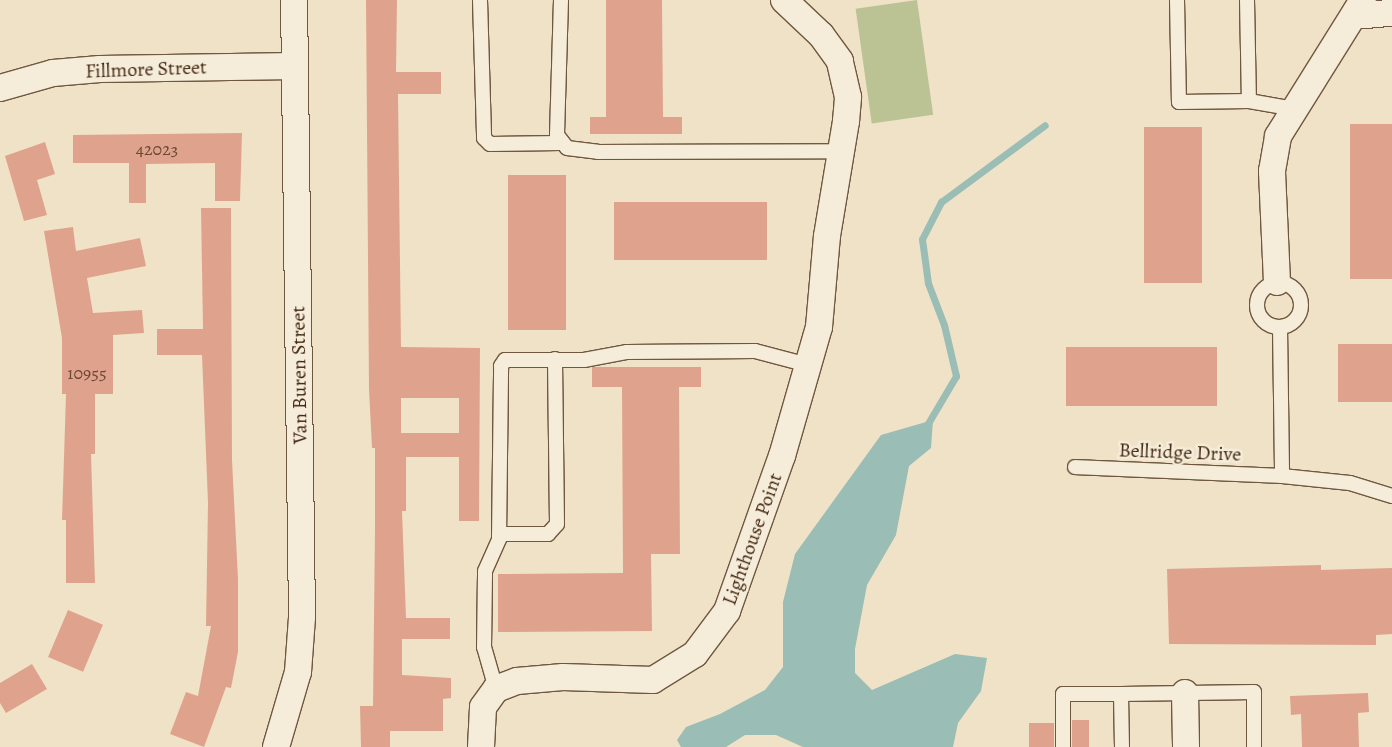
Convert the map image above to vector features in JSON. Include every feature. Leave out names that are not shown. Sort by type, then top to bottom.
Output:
[{"type":"street","name":"Van Buren Street","points":[[276,747],[292,699],[302,626],[294,0]]},
{"type":"street","name":"Lighthouse Point","points":[[496,689],[517,681],[563,677],[653,680],[695,654],[727,611],[782,456],[819,327],[827,236],[848,97],[840,61],[821,35],[784,0]]},
{"type":"street","points":[[1277,282],[1272,171],[1278,136],[1358,8],[1392,14]]},
{"type":"street","name":"Fillmore Street","points":[[0,88],[53,74],[100,69],[295,66]]},
{"type":"street","points":[[481,747],[482,707],[496,689]]},
{"type":"street","points":[[1185,693],[1186,747]]},
{"type":"lane","points":[[480,0],[484,138],[490,144],[560,143]]},
{"type":"lane","points":[[561,0],[557,135],[560,143],[567,148],[598,152],[841,151]]},
{"type":"lane","points":[[1177,0],[1179,102],[1249,101],[1295,109]]},
{"type":"lane","points":[[1247,0],[1249,101]]},
{"type":"lane","points":[[1277,282],[1294,288],[1301,303],[1296,320],[1280,327],[1264,322],[1256,306],[1262,290],[1277,282]]},
{"type":"lane","points":[[1280,327],[1282,476]]},
{"type":"lane","points":[[496,689],[484,647],[485,571],[496,552],[499,534],[501,366],[511,358],[584,360],[627,352],[755,352],[808,365]]},
{"type":"lane","points":[[499,534],[548,534],[557,524],[555,359]]},
{"type":"lane","name":"Bellridge Drive","points":[[1075,467],[1282,476],[1350,484],[1392,496]]},
{"type":"lane","points":[[1063,747],[1063,694],[1254,692],[1254,747]]},
{"type":"lane","points":[[1122,694],[1122,747]]},
{"type":"green space","points":[[917,0],[933,115],[872,123],[856,9]]},
{"type":"water","points":[[933,420],[931,448],[909,466],[896,535],[867,585],[855,649],[855,673],[872,690],[955,654],[987,658],[981,691],[958,723],[953,747],[803,747],[776,735],[745,735],[726,747],[681,747],[677,740],[686,727],[720,714],[765,690],[783,667],[783,602],[795,554],[881,435]]},
{"type":"building","points":[[366,0],[397,0],[396,72],[441,72],[441,94],[398,94],[401,347],[480,348],[479,521],[459,521],[459,457],[406,457],[406,511],[402,511],[406,618],[450,618],[450,639],[402,639],[402,675],[451,678],[451,698],[443,699],[443,731],[390,731],[390,747],[361,747],[360,706],[373,706],[375,448],[372,448],[369,389]],"holes":[[[401,398],[459,398],[459,433],[401,433]]]},
{"type":"building","points":[[606,0],[662,0],[663,117],[682,117],[682,134],[590,134],[590,117],[606,117]]},
{"type":"building","points":[[1350,124],[1392,124],[1392,279],[1350,279]]},
{"type":"building","points":[[1144,127],[1202,127],[1202,283],[1144,283]]},
{"type":"building","points":[[242,133],[240,201],[215,201],[215,163],[146,164],[146,203],[129,203],[129,163],[73,163],[73,135]]},
{"type":"building","points":[[45,142],[55,174],[37,180],[47,215],[24,221],[5,156]]},
{"type":"building","points":[[508,175],[566,175],[566,330],[508,330]]},
{"type":"building","points":[[614,202],[767,202],[767,260],[614,260]]},
{"type":"building","points":[[201,208],[231,208],[232,460],[238,579],[238,652],[231,688],[226,687],[204,747],[170,734],[186,692],[198,696],[211,626],[206,626],[208,503],[202,355],[157,355],[157,329],[203,329]]},
{"type":"building","points":[[73,227],[76,251],[140,238],[146,266],[87,278],[93,313],[142,310],[144,333],[113,335],[113,394],[95,394],[95,454],[91,454],[95,583],[66,583],[66,520],[62,520],[66,394],[62,394],[62,338],[44,231]]},
{"type":"building","points":[[1338,344],[1392,344],[1392,402],[1338,402]]},
{"type":"building","points":[[1066,347],[1217,347],[1217,406],[1066,406]]},
{"type":"building","points":[[592,367],[701,367],[701,387],[679,387],[680,554],[651,554],[652,631],[498,632],[498,574],[623,573],[622,387],[592,387]]},
{"type":"building","points":[[1321,565],[1321,570],[1392,568],[1392,634],[1376,635],[1376,645],[1169,644],[1167,569]]},
{"type":"building","points":[[68,610],[103,625],[83,672],[48,657]]},
{"type":"building","points":[[32,664],[47,689],[6,713],[0,703],[0,683]]},
{"type":"building","points":[[1368,693],[1369,712],[1358,713],[1359,747],[1302,747],[1301,714],[1291,715],[1290,696]]},
{"type":"building","points":[[1072,720],[1089,720],[1089,747],[1072,747]]},
{"type":"building","points":[[1029,723],[1054,723],[1054,747],[1029,747]]},
{"type":"waterway","points":[[927,425],[956,376],[944,325],[928,283],[922,239],[941,202],[1045,125]]}]
